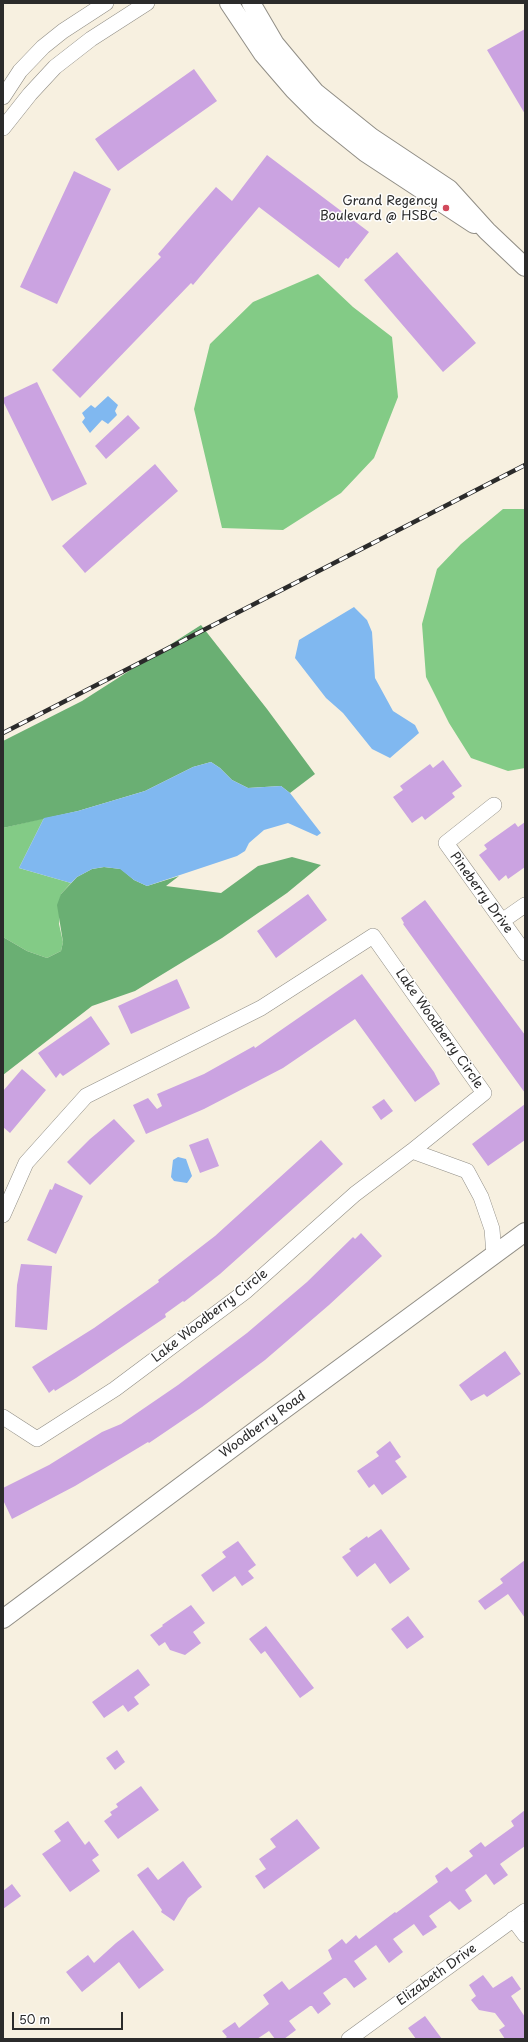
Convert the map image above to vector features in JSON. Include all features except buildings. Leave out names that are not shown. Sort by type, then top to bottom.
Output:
[{"type":"street","points":[[3,97],[20,71],[43,47],[63,31],[106,3]]},
{"type":"street","points":[[3,128],[30,94],[55,67],[91,39],[147,3]]},
{"type":"street","points":[[229,3],[263,54],[294,90],[320,116],[366,153],[464,219],[487,231]]},
{"type":"street","points":[[251,3],[275,44],[316,92],[371,137],[449,189],[487,231],[525,267]]},
{"type":"street","name":"Pineberry Drive","points":[[494,805],[446,843],[525,953]]},
{"type":"street","points":[[502,921],[525,904]]},
{"type":"street","name":"Lake Woodberry Circle","points":[[3,1215],[26,1164],[86,1096],[260,1008],[373,936],[484,1093],[412,1152],[355,1194],[246,1291],[115,1389],[37,1439],[3,1417]]},
{"type":"street","points":[[412,1152],[467,1171],[481,1197],[492,1229],[494,1255]]},
{"type":"street","name":"Woodberry Road","points":[[3,1619],[525,1232]]},
{"type":"street","points":[[519,1915],[525,1935]]},
{"type":"street","name":"Elizabeth Drive","points":[[351,2038],[519,1915]]},
{"type":"green space","points":[[318,274],[353,307],[392,337],[398,397],[374,458],[341,493],[283,530],[222,528],[194,409],[210,344],[253,302]]},
{"type":"green space","points":[[503,509],[525,509],[525,768],[508,771],[471,758],[449,723],[426,677],[422,624],[437,569],[461,544]]},
{"type":"green space","points":[[201,625],[267,709],[315,774],[290,793],[281,786],[248,788],[232,780],[220,768],[211,762],[193,767],[145,791],[78,811],[3,828],[3,741],[82,701]]},
{"type":"green space","points":[[44,818],[19,868],[71,883],[61,894],[59,924],[63,942],[61,951],[47,958],[27,951],[3,937],[3,828]]},
{"type":"green space","points":[[292,857],[321,865],[287,893],[222,938],[135,991],[92,1006],[3,1075],[3,937],[27,951],[47,958],[61,951],[63,942],[57,905],[61,894],[77,877],[92,869],[104,867],[121,869],[134,880],[147,886],[179,876],[166,886],[221,893],[258,866]]},
{"type":"water","points":[[108,396],[118,405],[115,411],[117,415],[108,424],[102,420],[90,433],[82,422],[85,418],[82,413],[91,405],[95,408]]},
{"type":"water","points":[[354,607],[367,620],[372,632],[375,678],[393,711],[415,725],[419,733],[390,758],[372,749],[343,713],[326,698],[295,658],[299,640]]},
{"type":"water","points":[[211,762],[220,768],[232,780],[248,788],[281,786],[290,793],[321,833],[317,836],[288,823],[264,830],[249,843],[245,851],[237,856],[147,886],[134,880],[120,869],[104,867],[92,869],[77,877],[71,883],[19,868],[44,818],[78,811],[145,791],[193,767]]},
{"type":"water","points":[[178,1157],[186,1159],[192,1176],[187,1183],[174,1181],[171,1177],[173,1160]]},
{"type":"railway","points":[[3,733],[525,465]]},
{"type":"place","name":"Grand Regency Boulevard @ HSBC","points":[[446,208]]}]
